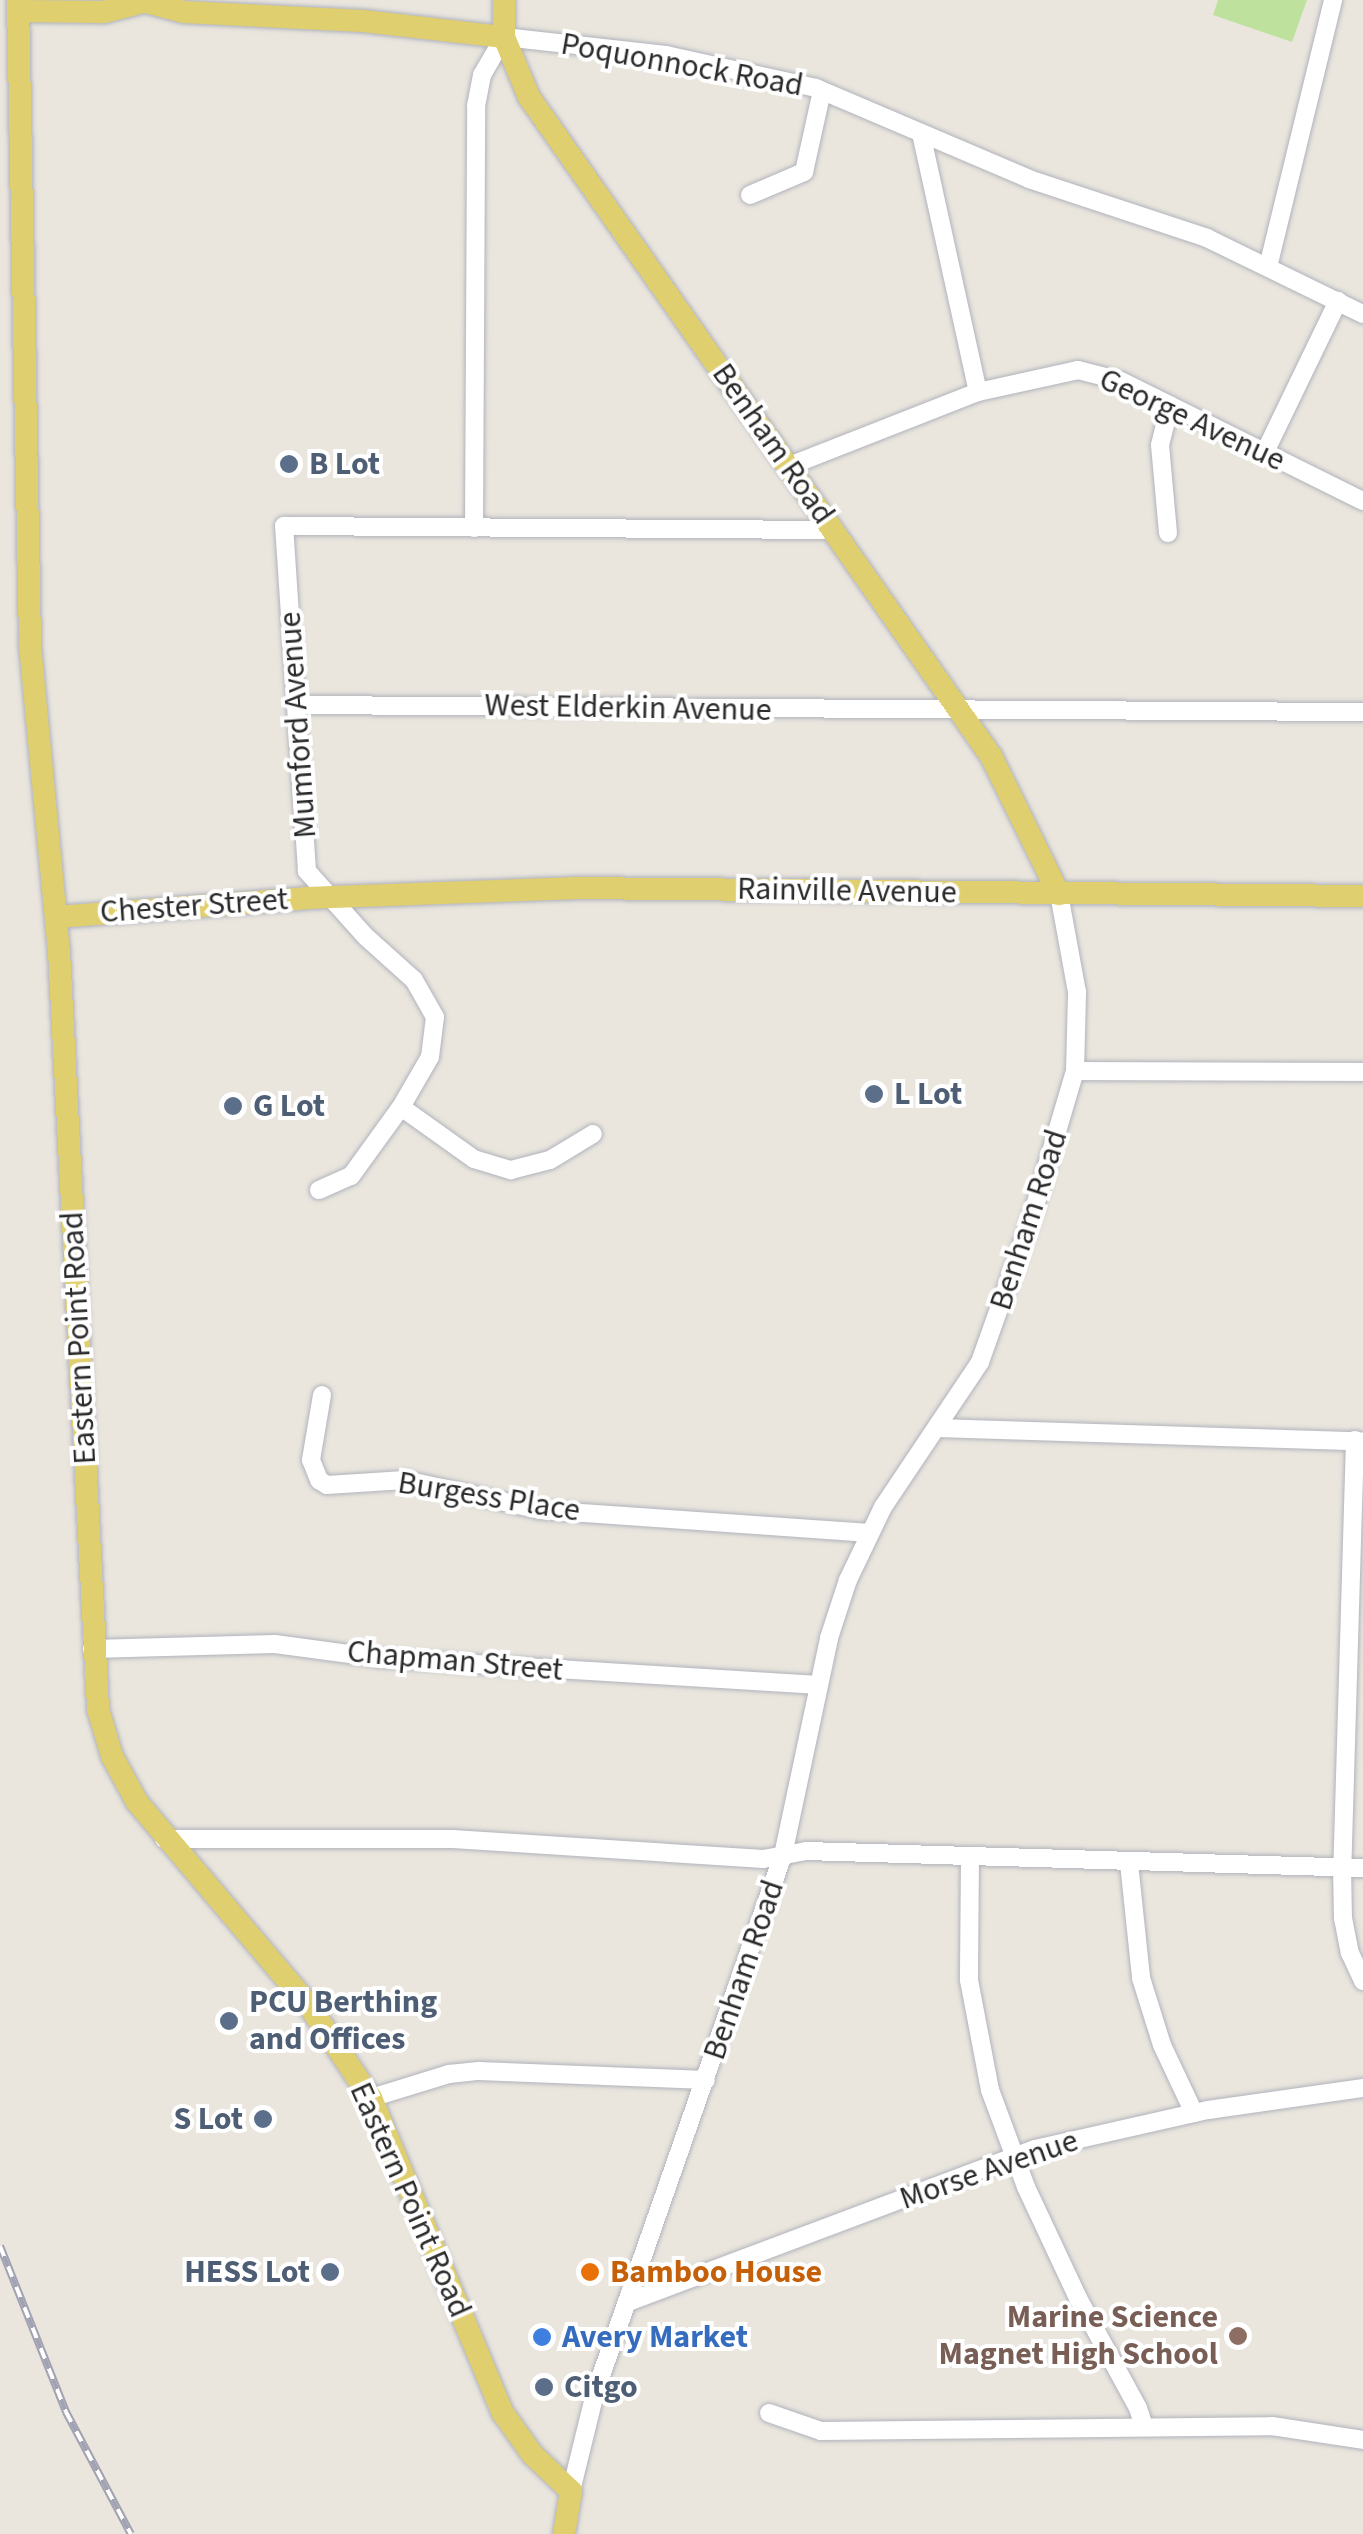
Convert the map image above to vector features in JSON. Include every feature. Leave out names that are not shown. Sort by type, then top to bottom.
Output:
[{"type":"main road","points":[[504,0],[504,37]]},
{"type":"main road","points":[[18,5],[104,12],[141,1]]},
{"type":"main road","name":"Poquonnock Road","points":[[141,1],[184,12],[265,8],[504,37]]},
{"type":"main road","name":"Eastern Point Road","points":[[18,5],[30,644],[56,917],[98,1709],[112,1756],[164,1839],[308,2004],[371,2098],[503,2412],[532,2454],[570,2491]]},
{"type":"main road","name":"Benham Road","points":[[504,37],[513,69],[529,97],[991,756],[1059,894]]},
{"type":"main road","name":"Rainville Avenue","points":[[331,897],[572,888],[1363,896]]},
{"type":"main road","name":"Chester Street","points":[[56,917],[331,897]]},
{"type":"main road","points":[[564,2534],[570,2491]]},
{"type":"street","points":[[1268,266],[1334,0]]},
{"type":"street","name":"Poquonnock Road","points":[[504,37],[666,56],[784,78],[1029,179],[1157,218],[1268,266],[1363,314]]},
{"type":"street","points":[[504,37],[482,75],[476,106],[474,528],[834,530]]},
{"type":"street","points":[[750,195],[804,172],[822,91]]},
{"type":"street","points":[[921,132],[978,392]]},
{"type":"street","points":[[1265,452],[1338,301]]},
{"type":"street","name":"George Avenue","points":[[789,466],[978,392],[1078,370],[1122,381],[1363,501]]},
{"type":"street","points":[[1168,533],[1160,445],[1170,405]]},
{"type":"street","name":"Mumford Avenue","points":[[319,1190],[351,1176],[402,1108],[430,1057],[435,1018],[429,1000],[307,871],[284,526],[474,528]]},
{"type":"street","name":"West Elderkin Avenue","points":[[296,705],[1363,712]]},
{"type":"street","name":"Benham Road","points":[[570,2491],[590,2408],[783,1855],[834,1623],[868,1534],[980,1362],[1004,1305],[1075,1071],[1077,992],[1059,894]]},
{"type":"street","points":[[1075,1071],[1363,1072]]},
{"type":"street","points":[[402,1108],[474,1158],[511,1170],[550,1160],[593,1134]]},
{"type":"street","name":"Burgess Place","points":[[322,1395],[311,1460],[319,1480],[327,1485],[405,1480],[540,1510],[868,1534]]},
{"type":"street","points":[[938,1428],[1359,1440],[1357,1657],[1342,1867],[1347,1935],[1363,1981]]},
{"type":"street","name":"Chapman Street","points":[[92,1650],[275,1644],[378,1658],[818,1685]]},
{"type":"street","points":[[164,1839],[436,1839],[763,1858],[806,1852],[1363,1868]]},
{"type":"street","points":[[970,1858],[969,1980],[978,2042],[1015,2156],[1071,2282],[1137,2405],[1144,2427]]},
{"type":"street","points":[[1130,1863],[1141,1978],[1162,2046],[1194,2113]]},
{"type":"street","points":[[371,2098],[449,2074],[479,2071],[706,2080]]},
{"type":"street","name":"Morse Avenue","points":[[628,2302],[1015,2156],[1194,2113],[1363,2088]]},
{"type":"street","points":[[769,2412],[821,2431],[1296,2427],[1363,2440]]},
{"type":"green space","points":[[1218,0],[1307,0],[1292,42],[1213,15]]},
{"type":"railway","points":[[0,2246],[66,2412],[131,2534]]},
{"type":"place","name":"B Lot","points":[[289,464]]},
{"type":"place","name":"L Lot","points":[[874,1094]]},
{"type":"place","name":"G Lot","points":[[233,1106]]},
{"type":"place","name":"PCU Berthing and Offices","points":[[229,2021]]},
{"type":"place","name":"S Lot","points":[[263,2119]]},
{"type":"place","name":"HESS Lot","points":[[330,2272]]},
{"type":"place","name":"Bamboo House","points":[[590,2272]]},
{"type":"place","name":"Marine Science Magnet High School","points":[[1238,2336]]},
{"type":"place","name":"Avery Market","points":[[542,2337]]},
{"type":"place","name":"Citgo","points":[[544,2387]]}]
